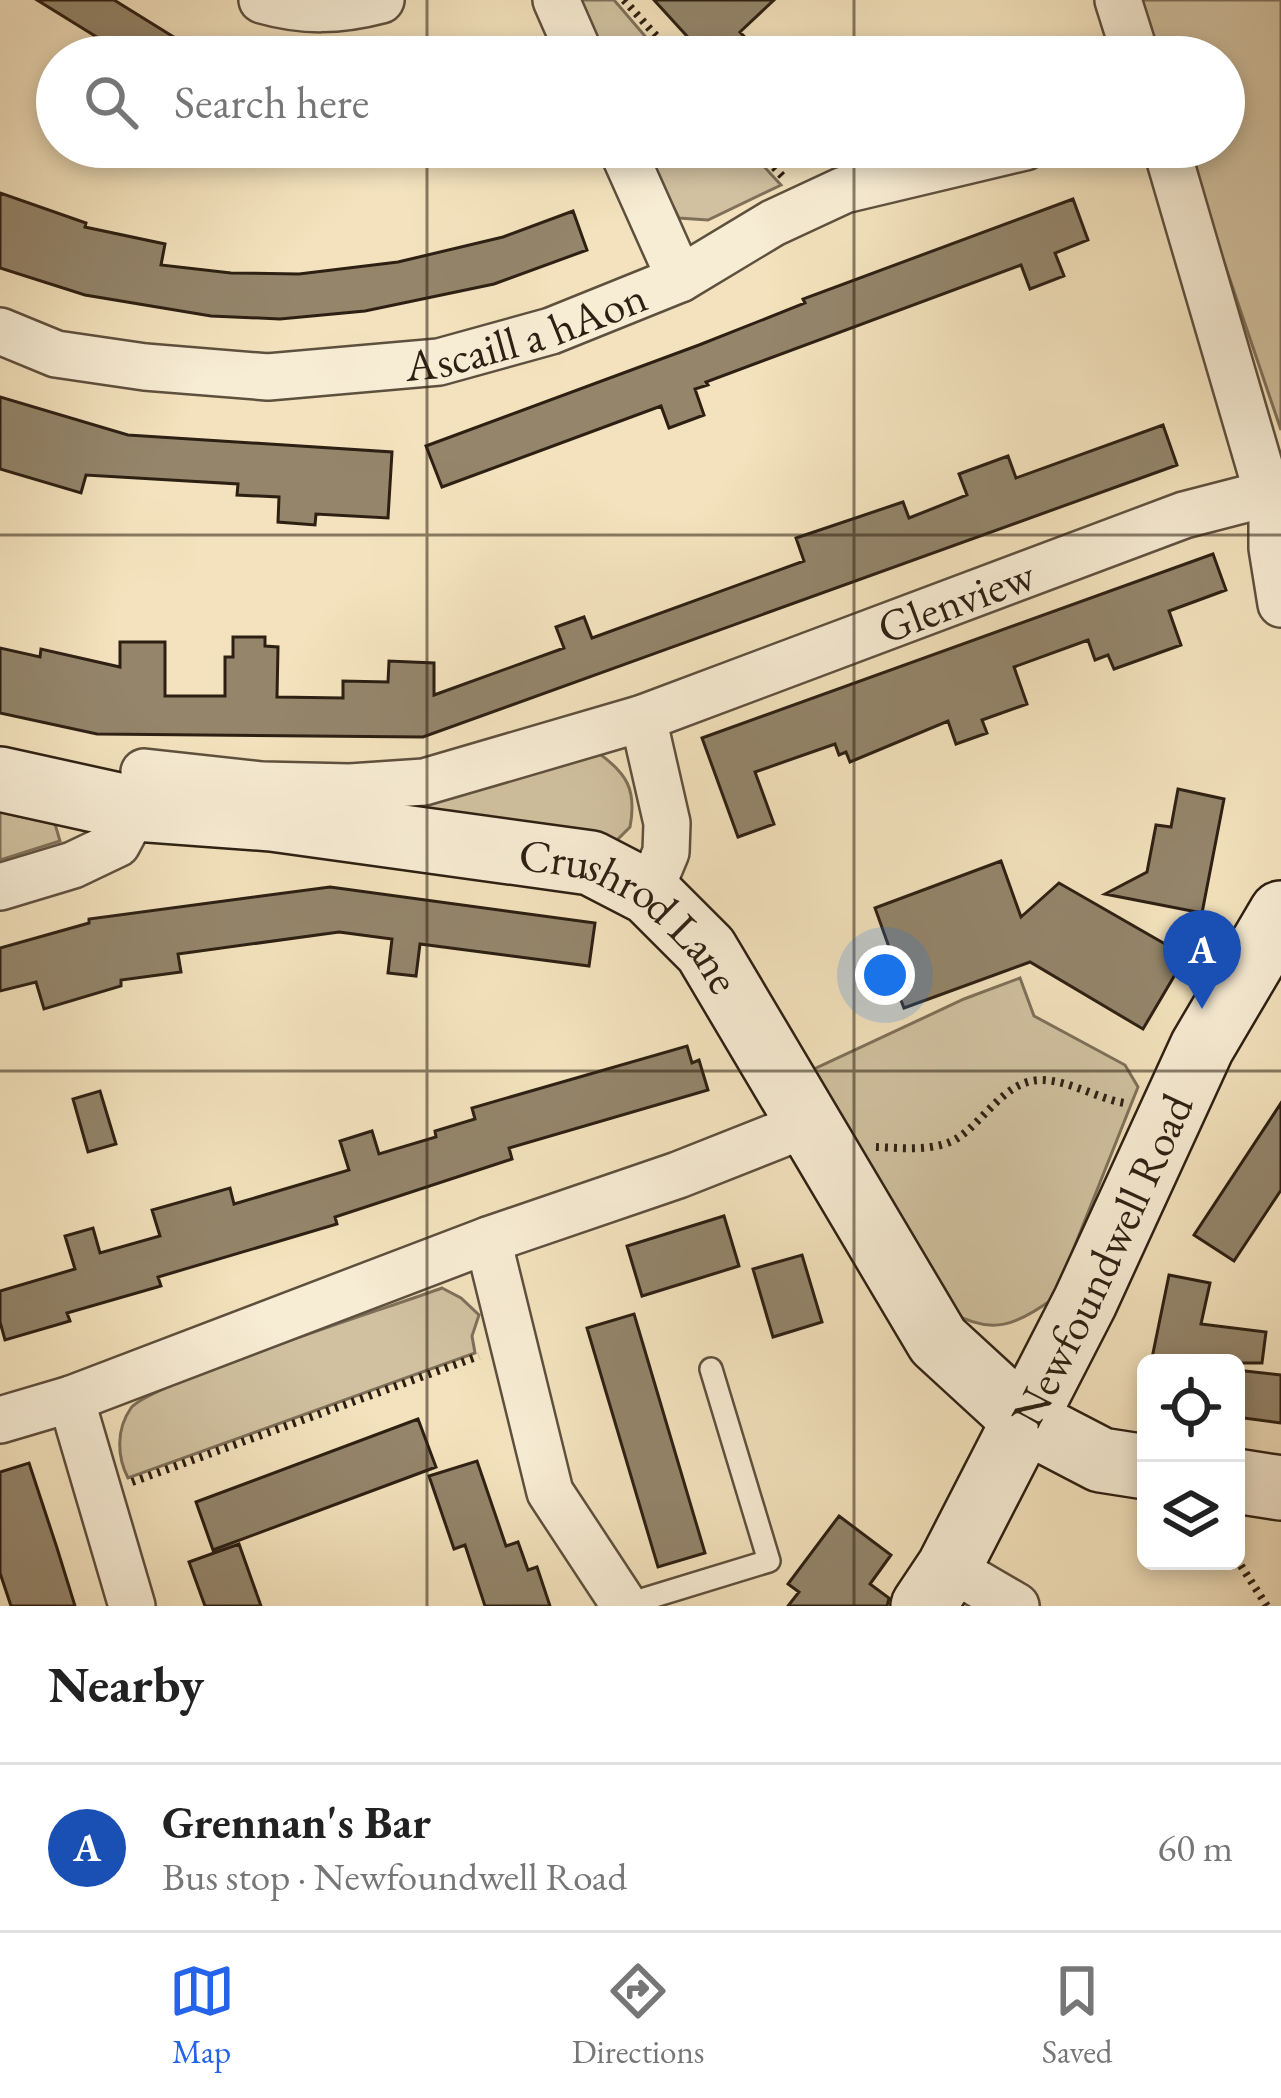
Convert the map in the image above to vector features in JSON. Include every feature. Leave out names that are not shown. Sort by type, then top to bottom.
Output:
[{"type":"main road","name":"Crushrod Lane","points":[[0,779],[140,790],[272,819],[591,863],[649,892],[706,950],[938,1341],[1024,1420],[1101,1460],[1137,1466]]},
{"type":"main road","name":"Newfoundwell Road","points":[[936,1587],[1085,1302],[1202,1047],[1281,913]]},
{"type":"main road","points":[[1245,1482],[1281,1488]]},
{"type":"street","points":[[262,0],[311,10],[342,10],[381,0]]},
{"type":"street","points":[[556,0],[572,36]]},
{"type":"street","points":[[1118,0],[1129,36]]},
{"type":"street","points":[[630,168],[680,279]]},
{"type":"street","name":"Ascaill a hAon","points":[[0,331],[56,354],[268,377],[439,362],[551,331],[680,279],[772,224],[844,190],[937,168]]},
{"type":"street","points":[[1172,168],[1274,508],[1272,548],[1281,604]]},
{"type":"street","name":"Glenview","points":[[140,790],[424,782],[643,718],[1184,515],[1274,508]]},
{"type":"street","points":[[643,718],[667,823],[666,852],[649,892]]},
{"type":"street","points":[[0,887],[73,865],[117,844],[140,790]]},
{"type":"street","points":[[0,1420],[71,1399],[488,1240],[678,1175],[814,1135]]},
{"type":"street","points":[[488,1240],[550,1492],[625,1605]]},
{"type":"street","points":[[71,1399],[132,1606]]},
{"type":"street","points":[[936,1587],[1016,1606]]},
{"type":"lane","points":[[625,1605],[769,1561],[711,1369]]},
{"type":"path","points":[[624,0],[656,36]]},
{"type":"path","points":[[814,1135],[927,1147],[958,1139],[1006,1094],[1024,1083],[1042,1080],[1172,1112]]},
{"type":"path","points":[[99,1494],[514,1344]]},
{"type":"path","points":[[1244,1570],[1267,1606]]},
{"type":"shaded area","points":[[577,0],[614,0],[645,36],[593,36]]},
{"type":"shaded area","points":[[1137,0],[1281,0],[1281,430],[1192,168],[1245,168],[1245,36],[1149,36]]},
{"type":"shaded area","points":[[654,168],[765,168],[781,185],[708,220],[679,218]]},
{"type":"shaded area","points":[[597,752],[616,767],[631,793],[630,827],[617,840],[596,842],[275,800]]},
{"type":"shaded area","points":[[0,812],[55,824],[60,841],[0,860]]},
{"type":"shaded area","points":[[1020,978],[1034,1016],[1125,1065],[1138,1087],[1054,1298],[1016,1321],[979,1324],[951,1312],[812,1070]]},
{"type":"shaded area","points":[[442,1288],[479,1315],[472,1336],[475,1353],[128,1478],[120,1452],[123,1425],[131,1408],[147,1397],[225,1364]]},
{"type":"building","points":[[37,0],[114,0],[172,36],[95,36]]},
{"type":"building","points":[[654,0],[774,0],[740,32],[744,36],[687,36]]},
{"type":"building","points":[[0,193],[86,223],[85,227],[165,244],[161,265],[231,273],[299,274],[398,262],[503,237],[573,211],[587,250],[494,284],[365,311],[280,319],[211,316],[85,295],[0,268]]},
{"type":"building","points":[[1073,199],[1088,240],[1055,253],[1064,276],[1030,289],[1021,265],[706,382],[708,385],[695,389],[704,415],[669,428],[661,406],[442,487],[426,446]]},
{"type":"building","points":[[0,397],[128,435],[392,452],[388,518],[316,514],[315,525],[278,522],[279,497],[237,495],[238,484],[86,475],[81,493],[0,469]]},
{"type":"building","points":[[1163,425],[1177,465],[423,737],[97,734],[0,713],[0,648],[40,657],[41,649],[120,667],[120,642],[165,642],[165,696],[225,696],[225,657],[233,657],[233,637],[265,637],[265,646],[278,647],[277,697],[343,698],[343,681],[388,682],[389,661],[434,663],[434,695],[564,648],[556,627],[584,617],[592,638],[804,561],[796,538],[903,502],[909,518],[967,495],[959,474],[1008,456],[1016,478]]},
{"type":"building","points":[[1213,554],[1226,590],[1169,611],[1181,645],[1114,669],[1108,655],[1095,660],[1088,640],[1014,667],[1027,704],[982,720],[987,733],[956,744],[948,721],[850,762],[846,752],[839,755],[835,744],[755,772],[774,824],[738,837],[702,738]]},
{"type":"building","points":[[1178,789],[1224,799],[1202,913],[1105,894],[1147,872],[1156,825],[1171,827]]},
{"type":"building","points":[[1001,861],[1021,917],[1059,883],[1186,956],[1143,1029],[1030,962],[904,1008],[892,977],[899,975],[875,908]]},
{"type":"building","points":[[330,887],[595,923],[589,966],[420,944],[416,976],[388,973],[392,939],[339,932],[178,954],[181,972],[121,980],[121,986],[44,1009],[36,982],[0,991],[0,948],[89,923],[89,919]]},
{"type":"building","points":[[687,1046],[692,1063],[699,1060],[708,1090],[509,1148],[512,1159],[335,1217],[337,1224],[158,1277],[161,1286],[67,1313],[70,1321],[5,1340],[0,1291],[75,1269],[65,1236],[93,1228],[100,1253],[160,1236],[152,1210],[230,1188],[234,1204],[349,1170],[340,1141],[372,1131],[379,1154],[475,1119],[472,1108]]},
{"type":"building","points":[[100,1091],[116,1144],[88,1152],[73,1099]]},
{"type":"building","points":[[1281,1103],[1281,1190],[1234,1261],[1194,1235]]},
{"type":"building","points":[[724,1216],[739,1266],[642,1296],[627,1246]]},
{"type":"building","points":[[802,1255],[822,1322],[773,1337],[753,1269]]},
{"type":"building","points":[[1169,1275],[1210,1283],[1201,1324],[1266,1332],[1262,1363],[1245,1363],[1245,1354],[1153,1354]]},
{"type":"building","points":[[634,1314],[705,1553],[658,1567],[587,1328]]},
{"type":"building","points":[[1245,1371],[1281,1375],[1281,1423],[1245,1418]]},
{"type":"building","points":[[418,1419],[436,1467],[213,1550],[196,1502]]},
{"type":"building","points":[[477,1461],[506,1546],[518,1542],[528,1570],[537,1567],[550,1606],[485,1606],[465,1545],[454,1549],[429,1476]]},
{"type":"building","points":[[29,1463],[75,1606],[11,1606],[0,1573],[0,1472]]},
{"type":"building","points":[[839,1516],[891,1555],[870,1584],[889,1598],[887,1606],[788,1606],[799,1592],[788,1584]]},
{"type":"building","points":[[239,1544],[261,1606],[205,1606],[189,1562]]},
{"type":"place","name":"Grennan's Bar","points":[[1202,1009]]}]
